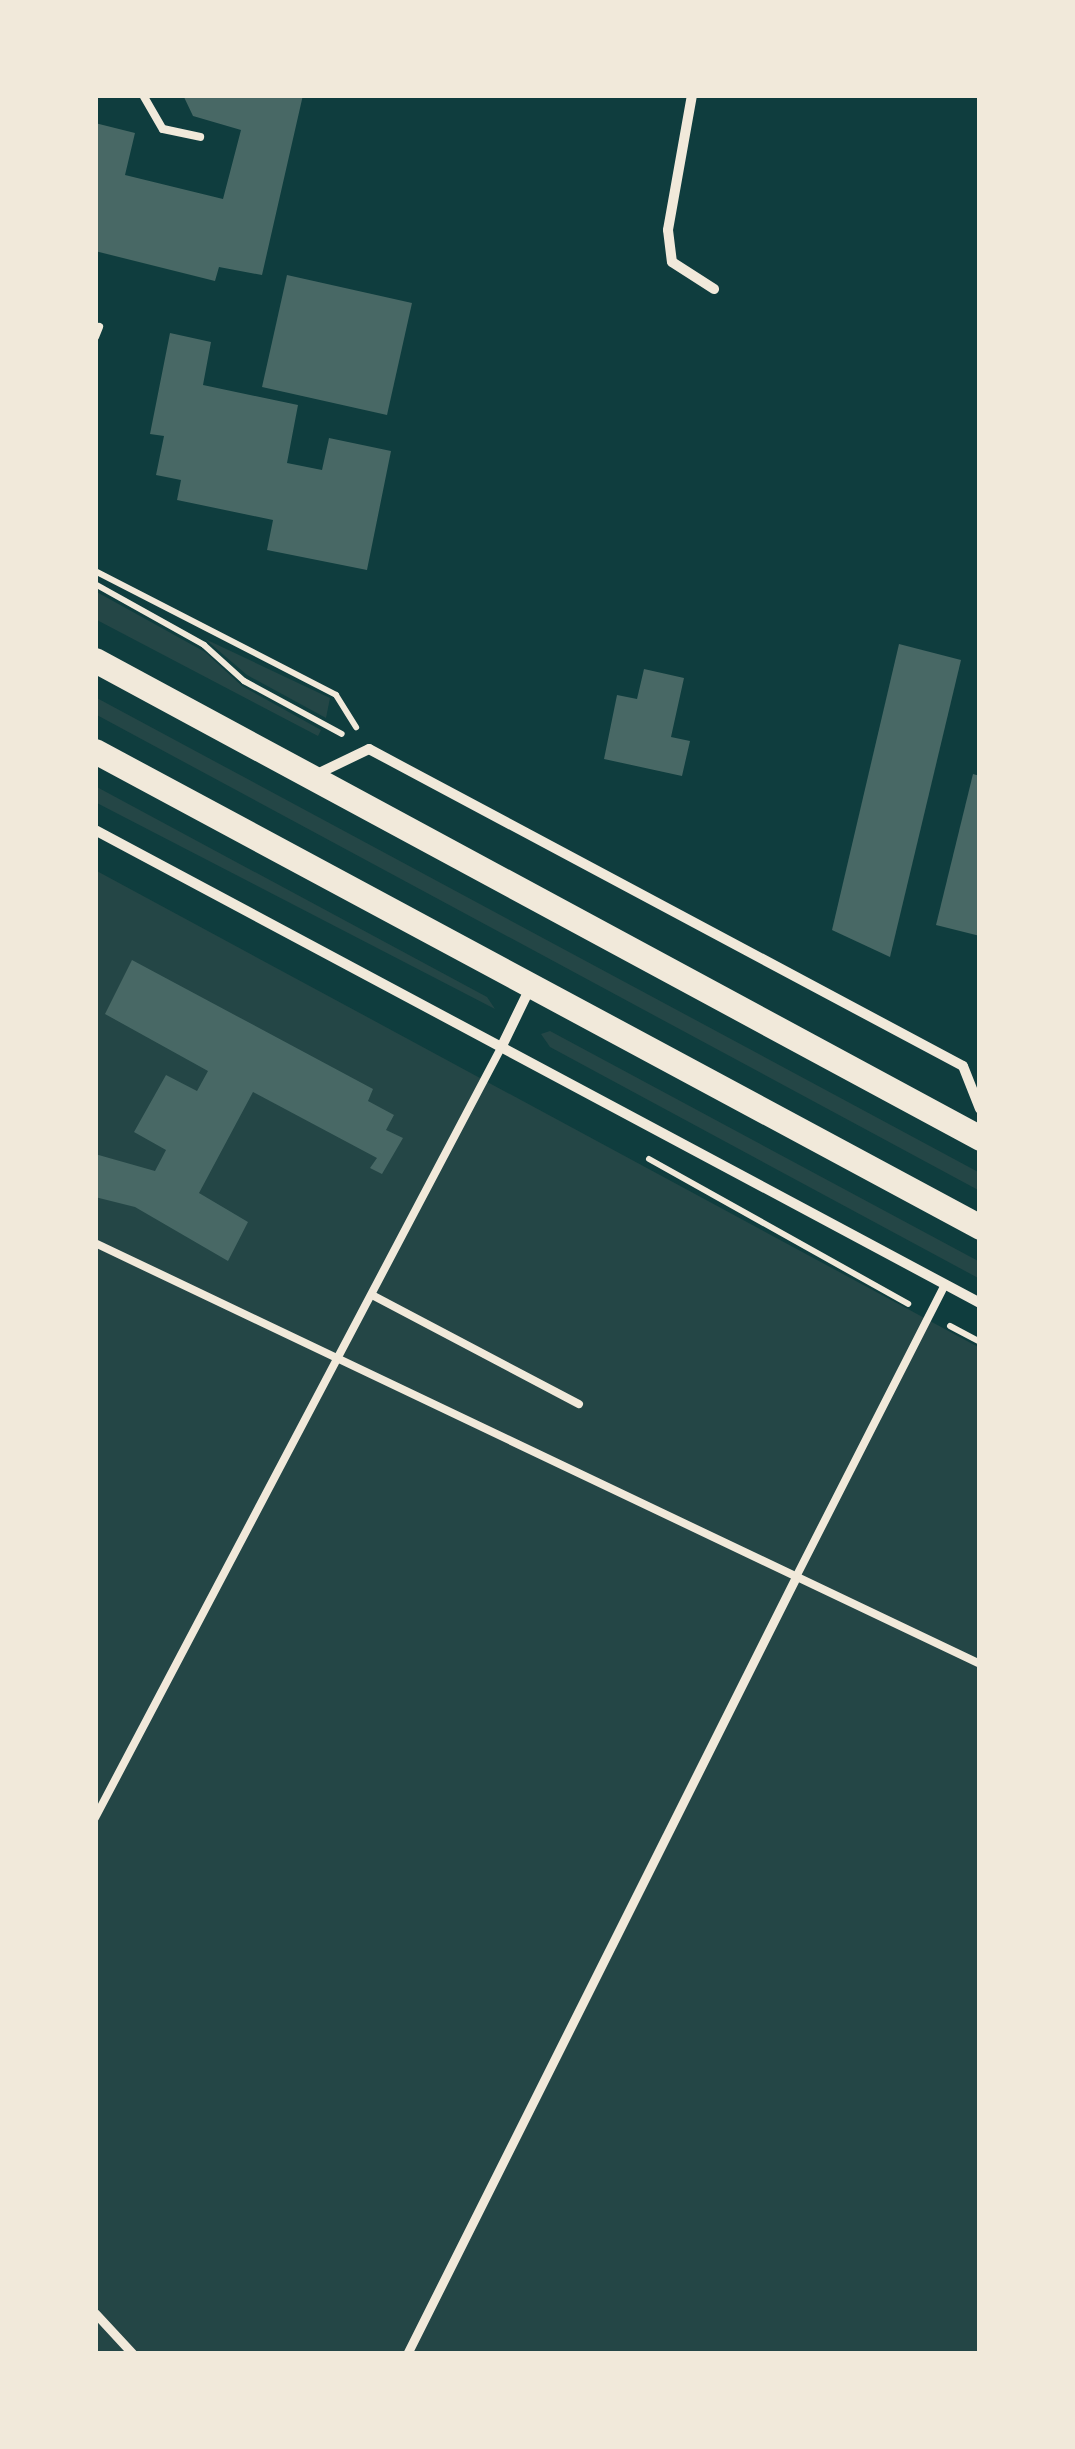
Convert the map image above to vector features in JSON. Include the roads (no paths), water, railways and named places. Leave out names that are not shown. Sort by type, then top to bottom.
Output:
[{"type":"main road","points":[[95,660],[307,778],[980,1138]]},
{"type":"main road","points":[[95,751],[980,1227]]},
{"type":"street","points":[[692,95],[668,230],[672,262],[714,288]]},
{"type":"street","points":[[307,778],[369,749],[963,1066],[980,1109]]},
{"type":"street","points":[[95,830],[980,1303]]},
{"type":"street","points":[[502,1048],[532,983]]},
{"type":"street","points":[[406,2354],[796,1576]]},
{"type":"street","points":[[95,2313],[134,2354]]},
{"type":"lane","points":[[143,95],[162,129],[200,137]]},
{"type":"lane","points":[[95,337],[99,327]]},
{"type":"lane","points":[[95,1818],[502,1048]]},
{"type":"lane","points":[[95,1243],[980,1664]]},
{"type":"lane","points":[[796,1576],[945,1284]]},
{"type":"lane","points":[[372,1295],[579,1404]]}]
